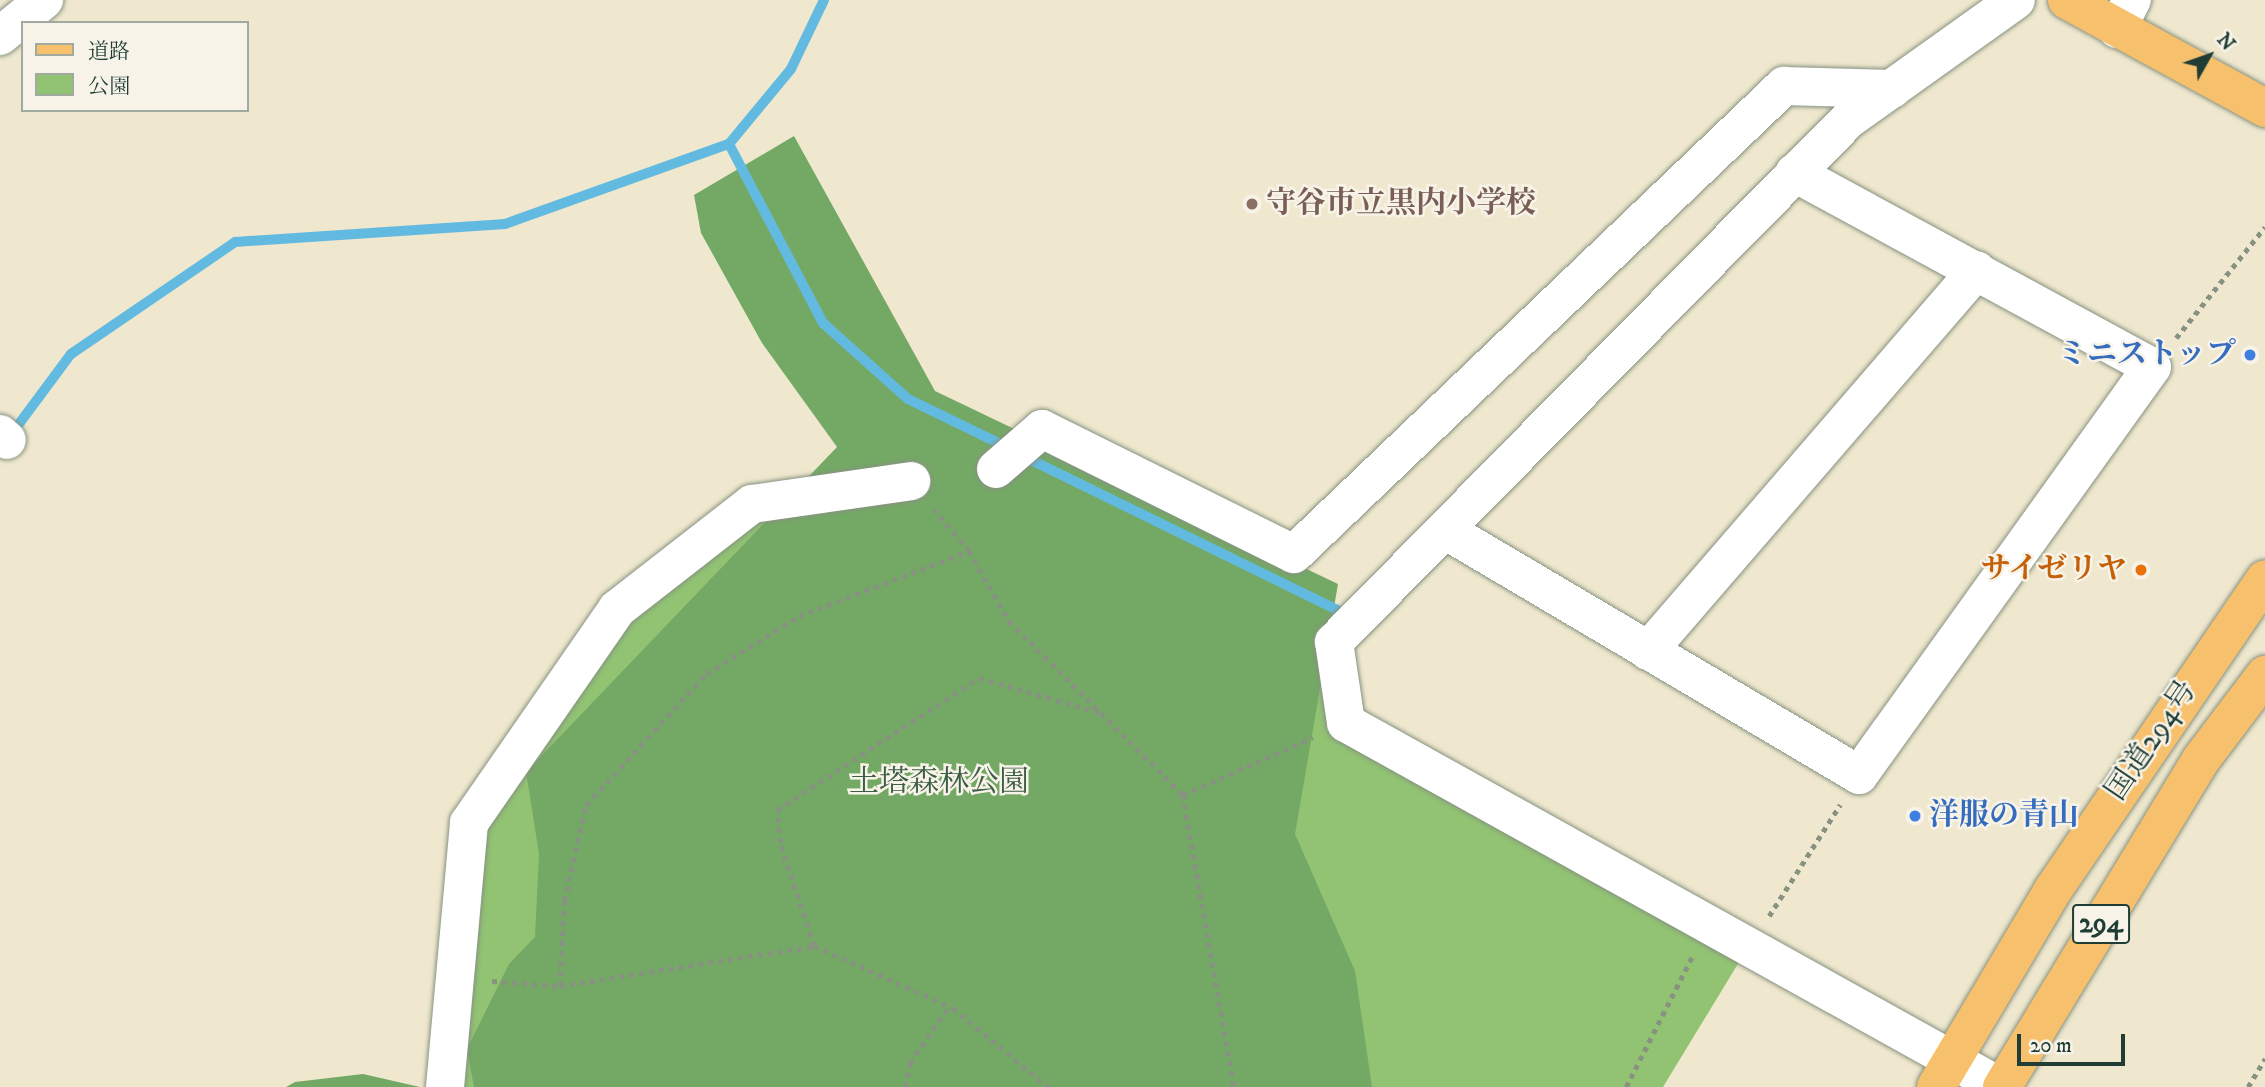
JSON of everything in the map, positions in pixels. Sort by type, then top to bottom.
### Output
[{"type":"main road","points":[[2067,0],[2124,14],[2265,108]]},
{"type":"main road","name":"国道294号","points":[[1944,1073],[2053,890],[2265,579]]},
{"type":"main road","name":"国道294号","points":[[2001,1087],[2200,761],[2265,675]]},
{"type":"street","points":[[0,36],[44,0]]},
{"type":"street","points":[[2001,1087],[1944,1073],[1747,949],[1346,723],[1334,642],[1849,119],[2016,0]]},
{"type":"street","points":[[996,469],[1042,429],[1294,554],[1784,86],[1892,89]]},
{"type":"street","points":[[1445,530],[1859,775],[2152,368],[1977,270],[1794,173]]},
{"type":"street","points":[[1648,651],[1977,270]]},
{"type":"street","points":[[445,1087],[469,823],[617,609],[752,504],[911,481]]},
{"type":"path","points":[[2152,368],[2265,227]]},
{"type":"path","points":[[911,481],[969,551],[1009,621],[1183,795],[1234,1087]]},
{"type":"path","points":[[560,986],[564,901],[586,805],[706,674],[799,616],[969,551]]},
{"type":"path","points":[[814,946],[780,843],[777,810],[979,678],[1102,713]]},
{"type":"path","points":[[1183,795],[1346,723]]},
{"type":"path","points":[[1747,949],[1859,775]]},
{"type":"path","points":[[1626,1087],[1709,927]]},
{"type":"path","points":[[454,979],[560,986],[814,946],[948,1006],[1048,1087]]},
{"type":"path","points":[[905,1087],[910,1063],[948,1006]]},
{"type":"path","points":[[2248,1087],[2265,1059]]},
{"type":"green space","name":"土塔森林公園","points":[[794,136],[935,391],[1338,584],[1295,834],[1355,971],[1372,1087],[474,1087],[467,1049],[509,964],[535,937],[539,854],[526,772],[837,447],[762,343],[701,233],[694,195]]},
{"type":"green space","name":"土塔森林公園","points":[[752,504],[1334,642],[1346,723],[1747,949],[1663,1087],[445,1087],[469,823],[604,628]]},
{"type":"green space","points":[[363,1074],[420,1087],[286,1087],[295,1082]]},
{"type":"waterway","points":[[824,0],[791,69],[729,144],[823,323],[908,399],[1009,448]]},
{"type":"waterway","points":[[10,436],[71,354],[235,242],[505,224],[729,144]]},
{"type":"waterway","points":[[1023,456],[1351,617]]},
{"type":"place","name":"守谷市立黒内小学校","points":[[1252,204]]},
{"type":"place","name":"ミニストップ","points":[[2250,355]]},
{"type":"place","name":"サイゼリヤ","points":[[2141,570]]},
{"type":"place","name":"洋服の青山","points":[[1915,816]]}]
